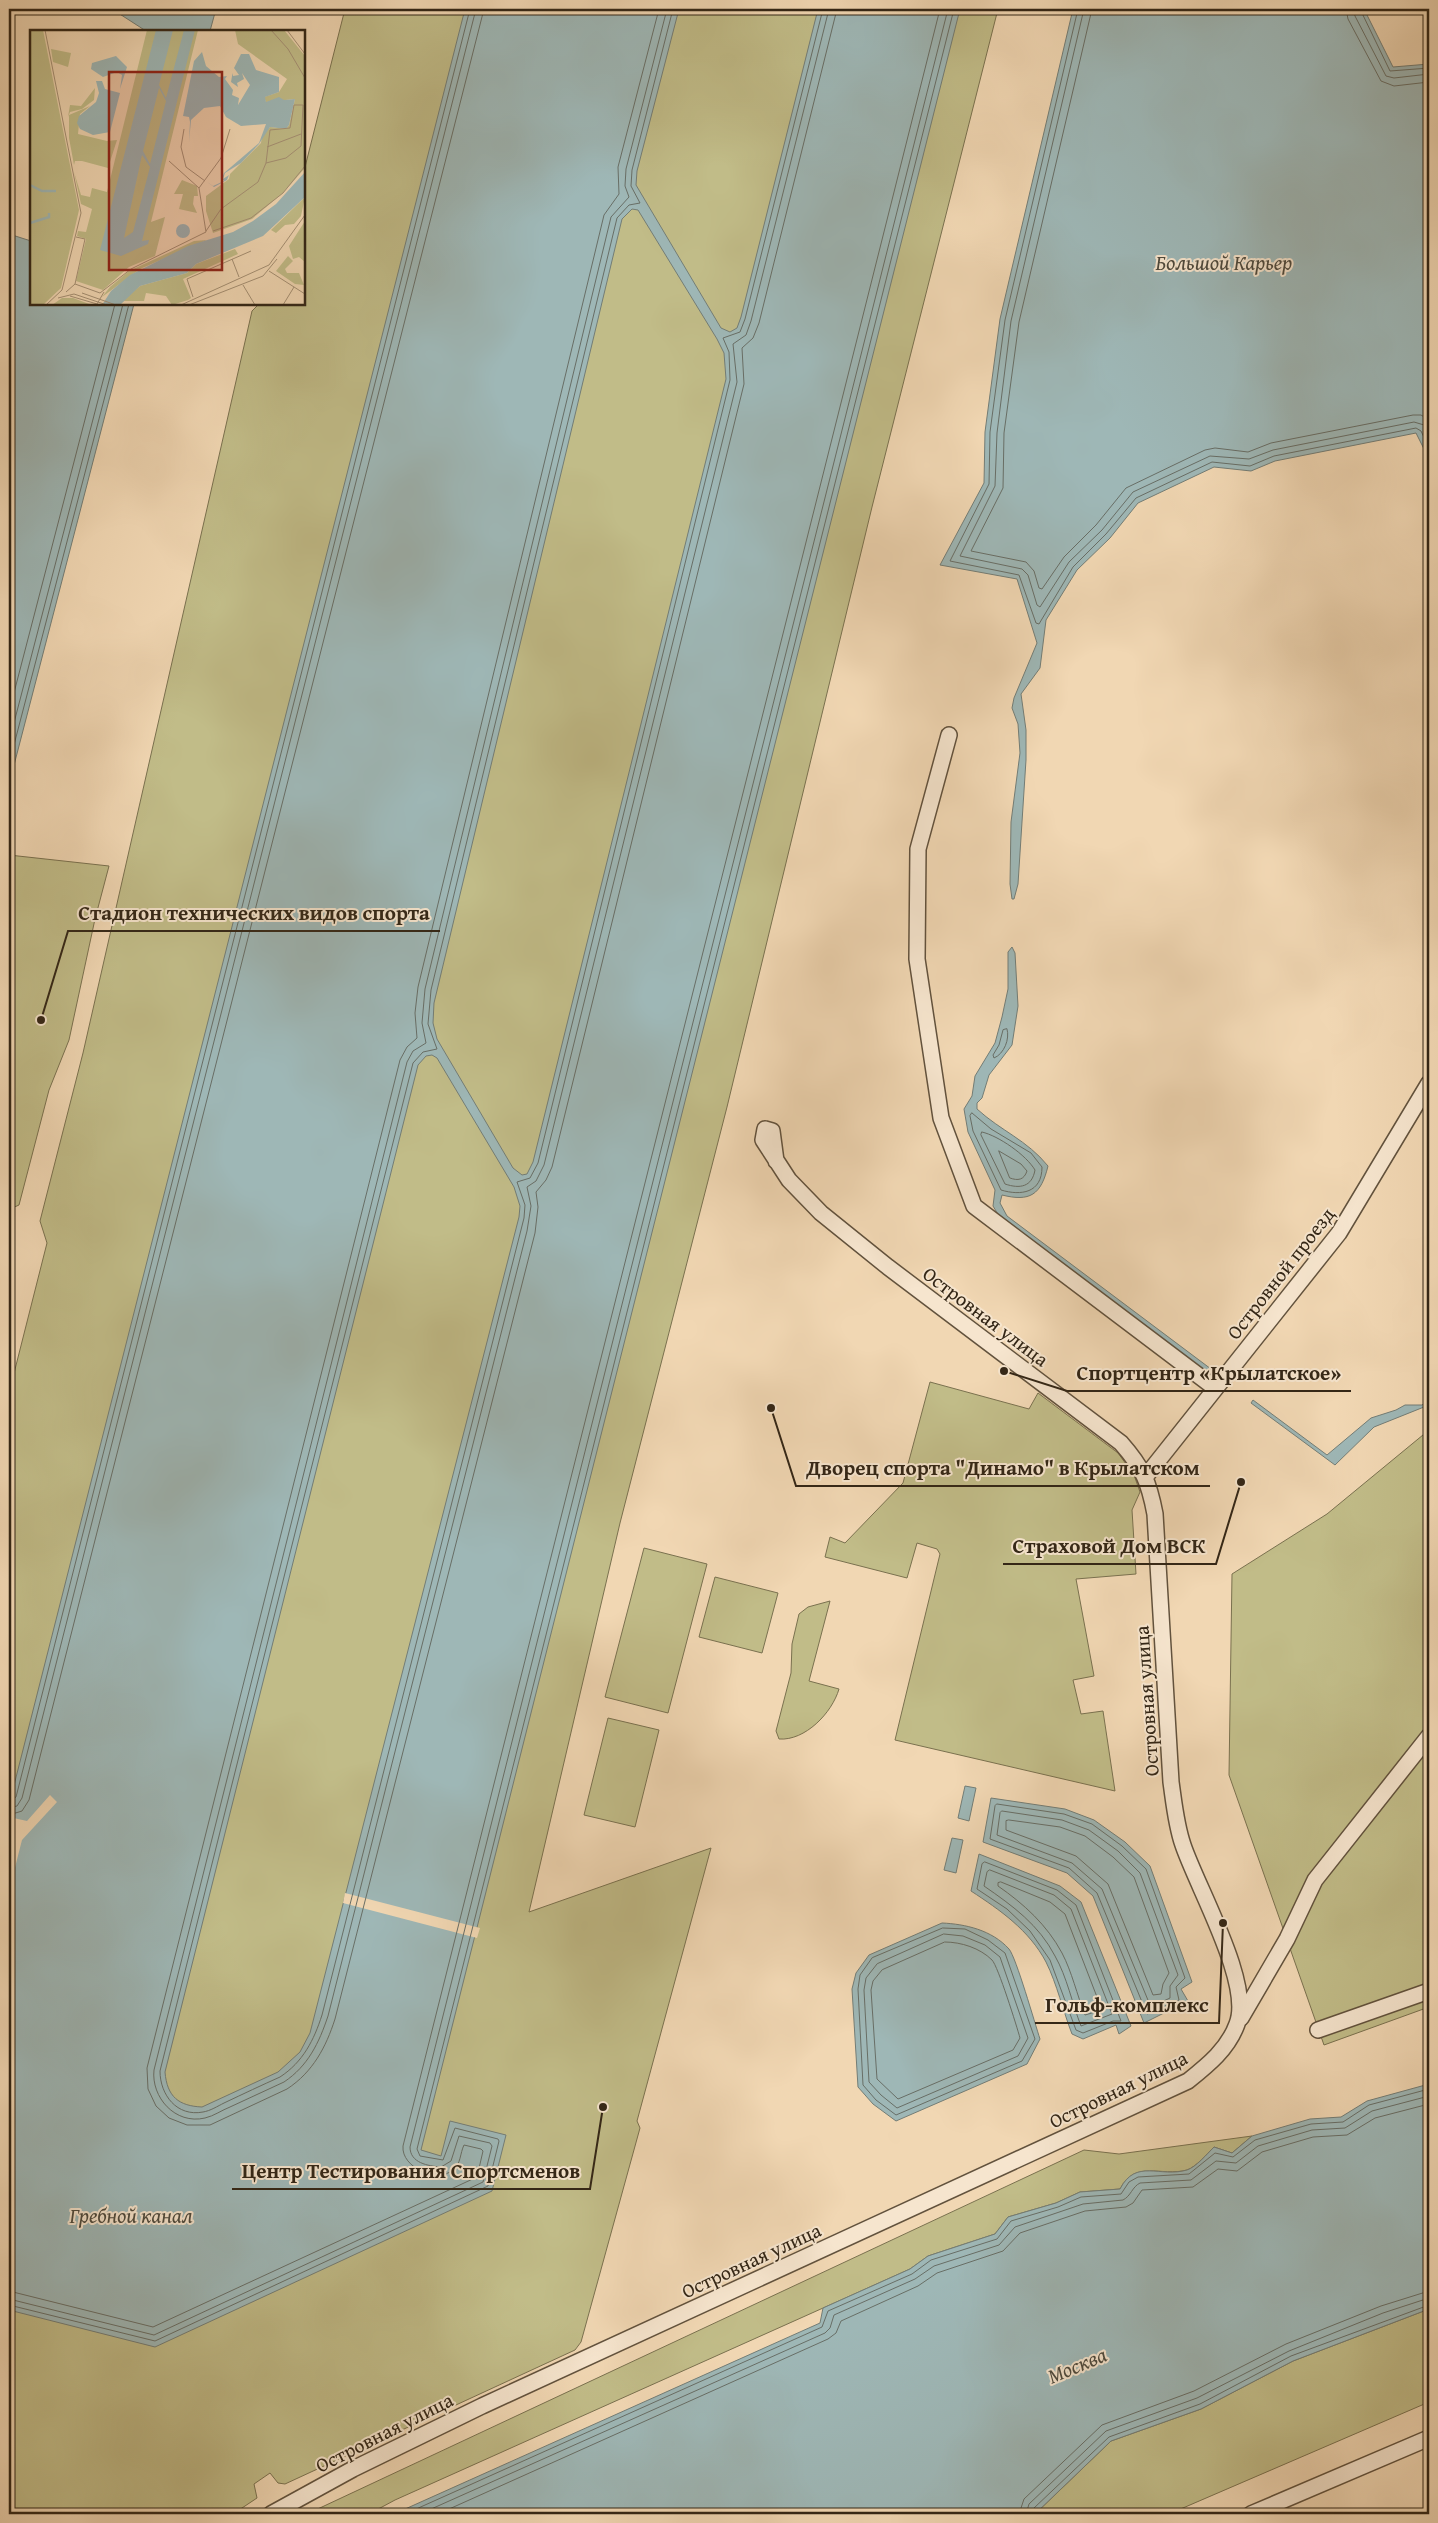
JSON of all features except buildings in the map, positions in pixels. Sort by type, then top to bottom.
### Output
[{"type":"street","points":[[949,735],[918,849],[917,960],[941,1118],[974,1206],[1215,1388]]},
{"type":"street","name":"Островной проезд","points":[[1146,1476],[1188,1426],[1215,1388],[1339,1233],[1429,1083]]},
{"type":"street","name":"Островная улица","points":[[271,2514],[352,2469],[482,2406],[1188,2081],[1222,2051],[1238,2023],[1240,1997],[1232,1966],[1183,1845],[1176,1816],[1171,1782],[1155,1514],[1146,1476],[1136,1460],[1120,1443],[888,1267],[821,1213],[789,1180],[763,1140]]},
{"type":"street","points":[[1238,2023],[1287,1939],[1315,1880],[1429,1736]]},
{"type":"street","points":[[1318,2030],[1429,1991]]},
{"type":"street","points":[[1209,2064],[1229,2058]]},
{"type":"street","points":[[1251,2514],[1429,2438]]},
{"type":"shaded area","name":"Гребной канал","points":[[345,9],[998,9],[872,507],[727,1107],[620,1523],[529,1912],[711,1848],[637,2121],[640,2128],[581,2342],[575,2350],[285,2484],[278,2483],[270,2473],[254,2484],[257,2498],[233,2514],[9,2514],[9,1393],[47,1243],[40,1221],[83,1053],[252,311],[258,305],[305,305],[305,167]]},
{"type":"shaded area","points":[[9,855],[109,866],[95,919],[69,1040],[49,1090],[19,1205],[10,1209]]},
{"type":"shaded area","points":[[930,1382],[1029,1409],[1038,1393],[1118,1453],[1134,1475],[1140,1492],[1132,1510],[1136,1574],[1076,1579],[1094,1676],[1073,1680],[1081,1714],[1103,1711],[1115,1791],[895,1740],[940,1554],[937,1549],[917,1543],[907,1578],[825,1557],[830,1537],[845,1543],[903,1483]]},
{"type":"shaded area","points":[[1429,1430],[1429,2007],[1324,2045],[1229,1775],[1232,1574],[1327,1514]]},
{"type":"shaded area","points":[[644,1548],[707,1564],[668,1713],[605,1697]]},
{"type":"shaded area","points":[[715,1577],[778,1593],[762,1653],[699,1637]]},
{"type":"shaded area","points":[[830,1601],[809,1681],[839,1689],[830,1707],[816,1724],[798,1735],[779,1739],[776,1731],[791,1673],[792,1644],[799,1614],[808,1607]]},
{"type":"shaded area","points":[[608,1718],[659,1730],[635,1827],[584,1815]]},
{"type":"shaded area","points":[[1252,2136],[1232,2153],[1214,2147],[1198,2163],[1187,2170],[1177,2172],[1149,2171],[1133,2174],[1120,2189],[1080,2192],[1056,2203],[1008,2217],[995,2234],[928,2256],[910,2269],[395,2500],[369,2514],[307,2514],[1084,2150],[1119,2154]]},
{"type":"shaded area","points":[[1429,2309],[1429,2402],[1169,2514],[1035,2514],[1111,2441],[1201,2409],[1293,2361]]},
{"type":"water","points":[[112,9],[216,9],[210,30],[144,30]]},
{"type":"water","name":"Гребной канал","points":[[465,9],[679,9],[637,171],[636,185],[721,328],[730,332],[737,328],[741,317],[818,9],[960,9],[421,2150],[441,2156],[450,2121],[506,2135],[492,2191],[155,2347],[9,2310],[9,1805]],"holes":[[[632,209],[638,210],[717,339],[724,353],[726,379],[533,1162],[527,1174],[522,1175],[513,1168],[437,1039],[433,1023],[434,1003],[622,219]],[[432,1055],[437,1058],[514,1187],[520,1206],[519,1217],[310,2033],[300,2052],[278,2072],[202,2107],[187,2105],[172,2094],[168,2088],[165,2072],[418,1065],[426,1056]]]},
{"type":"water","name":"Большой Карьер","points":[[1073,9],[1364,9],[1393,67],[1429,64],[1429,459],[1416,433],[1275,461],[1251,471],[1214,467],[1138,503],[1110,538],[1077,570],[1046,620],[1040,668],[1021,694],[1026,730],[1026,760],[1018,884],[1014,899],[1012,899],[1010,884],[1011,822],[1020,753],[1018,724],[1012,708],[1014,698],[1037,643],[1017,579],[940,565],[984,483],[985,432],[1000,319]]},
{"type":"water","points":[[9,234],[30,241],[30,305],[134,305],[13,769],[9,768]]},
{"type":"water","points":[[1012,947],[1015,953],[1018,1006],[1012,1045],[989,1075],[982,1098],[977,1103],[977,1109],[995,1124],[1023,1142],[1048,1166],[1042,1184],[1033,1194],[1020,1198],[1002,1195],[1000,1203],[1007,1216],[1211,1369],[1207,1375],[1002,1221],[993,1206],[995,1190],[968,1132],[964,1109],[972,1096],[975,1076],[995,1043],[1008,989],[1008,952]]},
{"type":"water","points":[[1253,1400],[1327,1455],[1371,1418],[1405,1405],[1422,1405],[1429,1400],[1429,1405],[1374,1427],[1335,1465],[1251,1403]]},
{"type":"water","points":[[965,1786],[976,1788],[969,1821],[958,1818]]},
{"type":"water","points":[[991,1798],[1065,1809],[1094,1820],[1125,1842],[1150,1866],[1192,1982],[1181,1989],[1188,2001],[1144,2023],[1093,1896],[1067,1873],[983,1842]]},
{"type":"water","points":[[952,1838],[963,1840],[956,1873],[944,1870]]},
{"type":"water","points":[[979,1854],[1060,1886],[1081,1902],[1131,2026],[1119,2034],[1116,2025],[1083,2039],[1072,2034],[1053,1979],[1039,1951],[1013,1922],[971,1891]]},
{"type":"water","points":[[942,1923],[978,1929],[995,1937],[1009,1949],[1021,1977],[1040,2039],[1027,2064],[896,2121],[873,2104],[858,2087],[852,1989],[856,1973],[869,1955]]},
{"type":"water","name":"Москва","points":[[1429,2084],[1429,2309],[1293,2361],[1201,2409],[1111,2441],[1035,2514],[394,2514],[820,2323],[823,2308],[910,2269],[928,2256],[995,2234],[1008,2217],[1056,2203],[1080,2192],[1120,2189],[1133,2174],[1141,2171],[1177,2172],[1187,2170],[1198,2163],[1214,2147],[1232,2153],[1252,2136],[1310,2119],[1341,2117],[1367,2101]]},
{"type":"pier","points":[[50,1795],[57,1802],[22,1840],[9,1891],[9,1817],[27,1821]]},
{"type":"pier","points":[[345,1893],[480,1928],[477,1938],[343,1903]]},
{"type":"place","name":"Стадион технических видов спорта","points":[[41,1020]]},
{"type":"place","name":"Спортцентр «Крылатское»","points":[[1004,1371]]},
{"type":"place","name":"Дворец спорта \"Динамо\" в Крылатском","points":[[771,1408]]},
{"type":"place","name":"Страховой Дом ВСК","points":[[1241,1482]]},
{"type":"place","name":"Гольф-комплекс","points":[[1223,1923]]},
{"type":"place","name":"Центр Тестирования Спортсменов","points":[[603,2107]]}]
